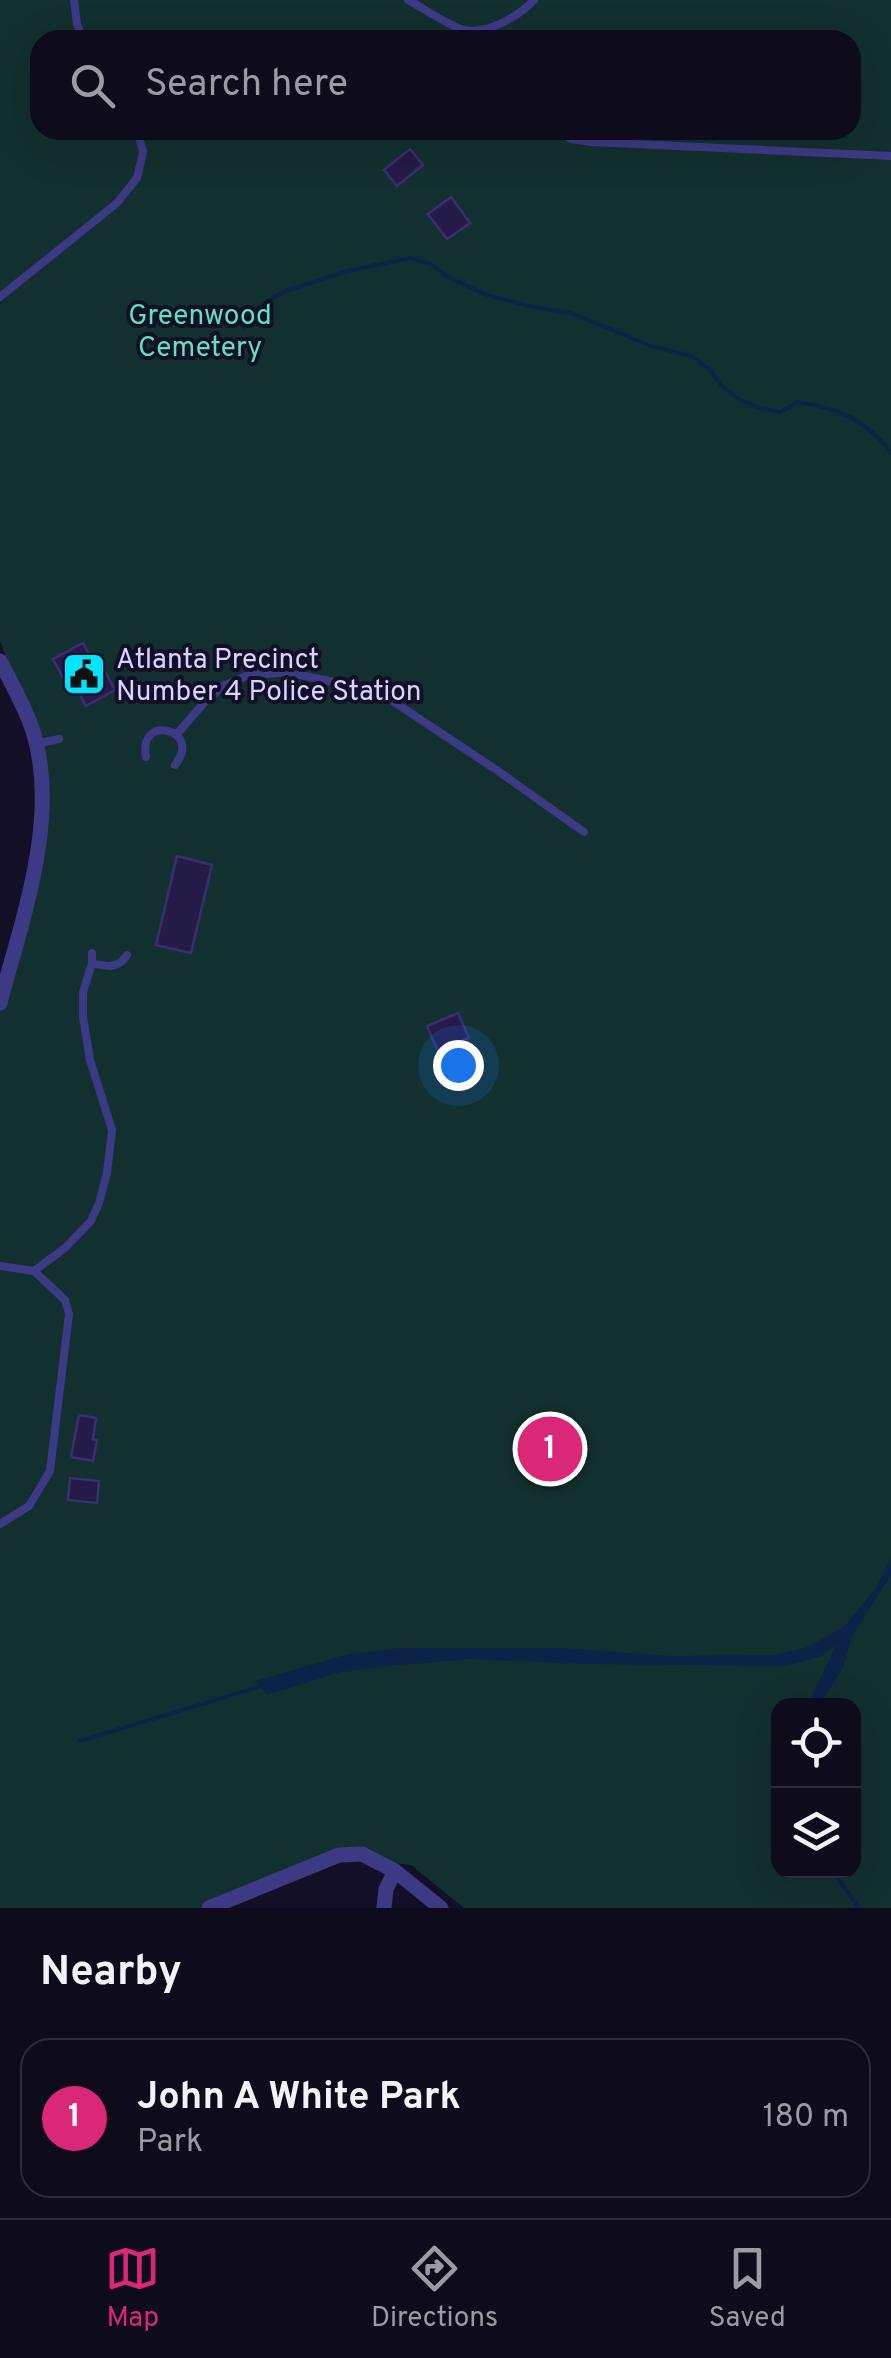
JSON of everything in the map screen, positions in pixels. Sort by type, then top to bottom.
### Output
[{"type":"street","points":[[0,1003],[30,890],[43,812],[36,744],[22,704],[1,663]]},
{"type":"street","points":[[209,1908],[339,1855],[362,1854],[395,1871],[441,1908]]},
{"type":"street","points":[[384,1908],[386,1889],[395,1871]]},
{"type":"lane","points":[[74,0],[79,30]]},
{"type":"lane","points":[[408,0],[464,30],[490,28],[523,12],[534,0]]},
{"type":"lane","points":[[0,297],[116,203],[137,178],[143,152],[140,140]]},
{"type":"lane","points":[[578,140],[891,156]]},
{"type":"lane","points":[[1,663],[17,656]]},
{"type":"lane","points":[[176,734],[223,686],[246,676],[286,672],[334,682],[382,694],[584,832]]},
{"type":"lane","points":[[146,757],[146,740],[152,733],[169,730],[176,734],[183,750],[175,764]]},
{"type":"lane","points":[[36,744],[59,739]]},
{"type":"lane","points":[[34,1271],[65,1248],[91,1221],[100,1203],[108,1173],[112,1130],[90,1060],[83,992],[92,958],[110,967],[122,963],[127,956]]},
{"type":"lane","points":[[0,1266],[34,1271],[65,1300],[69,1314],[50,1470],[29,1506],[0,1524]]},
{"type":"green space","name":"Greenwood Cemetery","points":[[0,0],[891,0],[891,1908],[464,1908],[411,1865],[332,1855],[203,1908],[0,1908],[0,993],[38,834],[33,729],[0,641]]},
{"type":"water","points":[[891,1559],[891,1575],[852,1636],[843,1668],[824,1698],[811,1698],[836,1645],[821,1656],[787,1666],[471,1659],[340,1672],[267,1695],[256,1681],[348,1654],[406,1648],[773,1655],[805,1648],[843,1628],[876,1588]]},
{"type":"building","points":[[410,149],[423,165],[397,186],[384,170]]},
{"type":"building","points":[[451,197],[470,223],[447,239],[428,214]]},
{"type":"building","points":[[83,643],[97,669],[102,666],[115,690],[86,706],[75,686],[69,689],[53,659]]},
{"type":"building","points":[[177,856],[212,865],[191,953],[156,945]]},
{"type":"building","points":[[458,1013],[469,1038],[438,1051],[427,1026]]},
{"type":"building","points":[[79,1415],[96,1418],[93,1461],[71,1457]]},
{"type":"building","points":[[70,1478],[99,1481],[97,1503],[68,1500]]},
{"type":"waterway","points":[[244,327],[244,319],[286,291],[347,271],[410,258],[431,264],[448,277],[487,295],[571,313],[651,346],[692,356],[722,386],[759,408],[780,412],[798,402],[838,412],[862,424],[891,453]]},
{"type":"waterway","points":[[80,1741],[265,1685]]},
{"type":"waterway","points":[[838,1878],[859,1908]]},
{"type":"place","name":"Atlanta Precinct Number 4 Police Station","points":[[84,674]]},
{"type":"place","name":"John A White Park","points":[[550,1449]]}]
